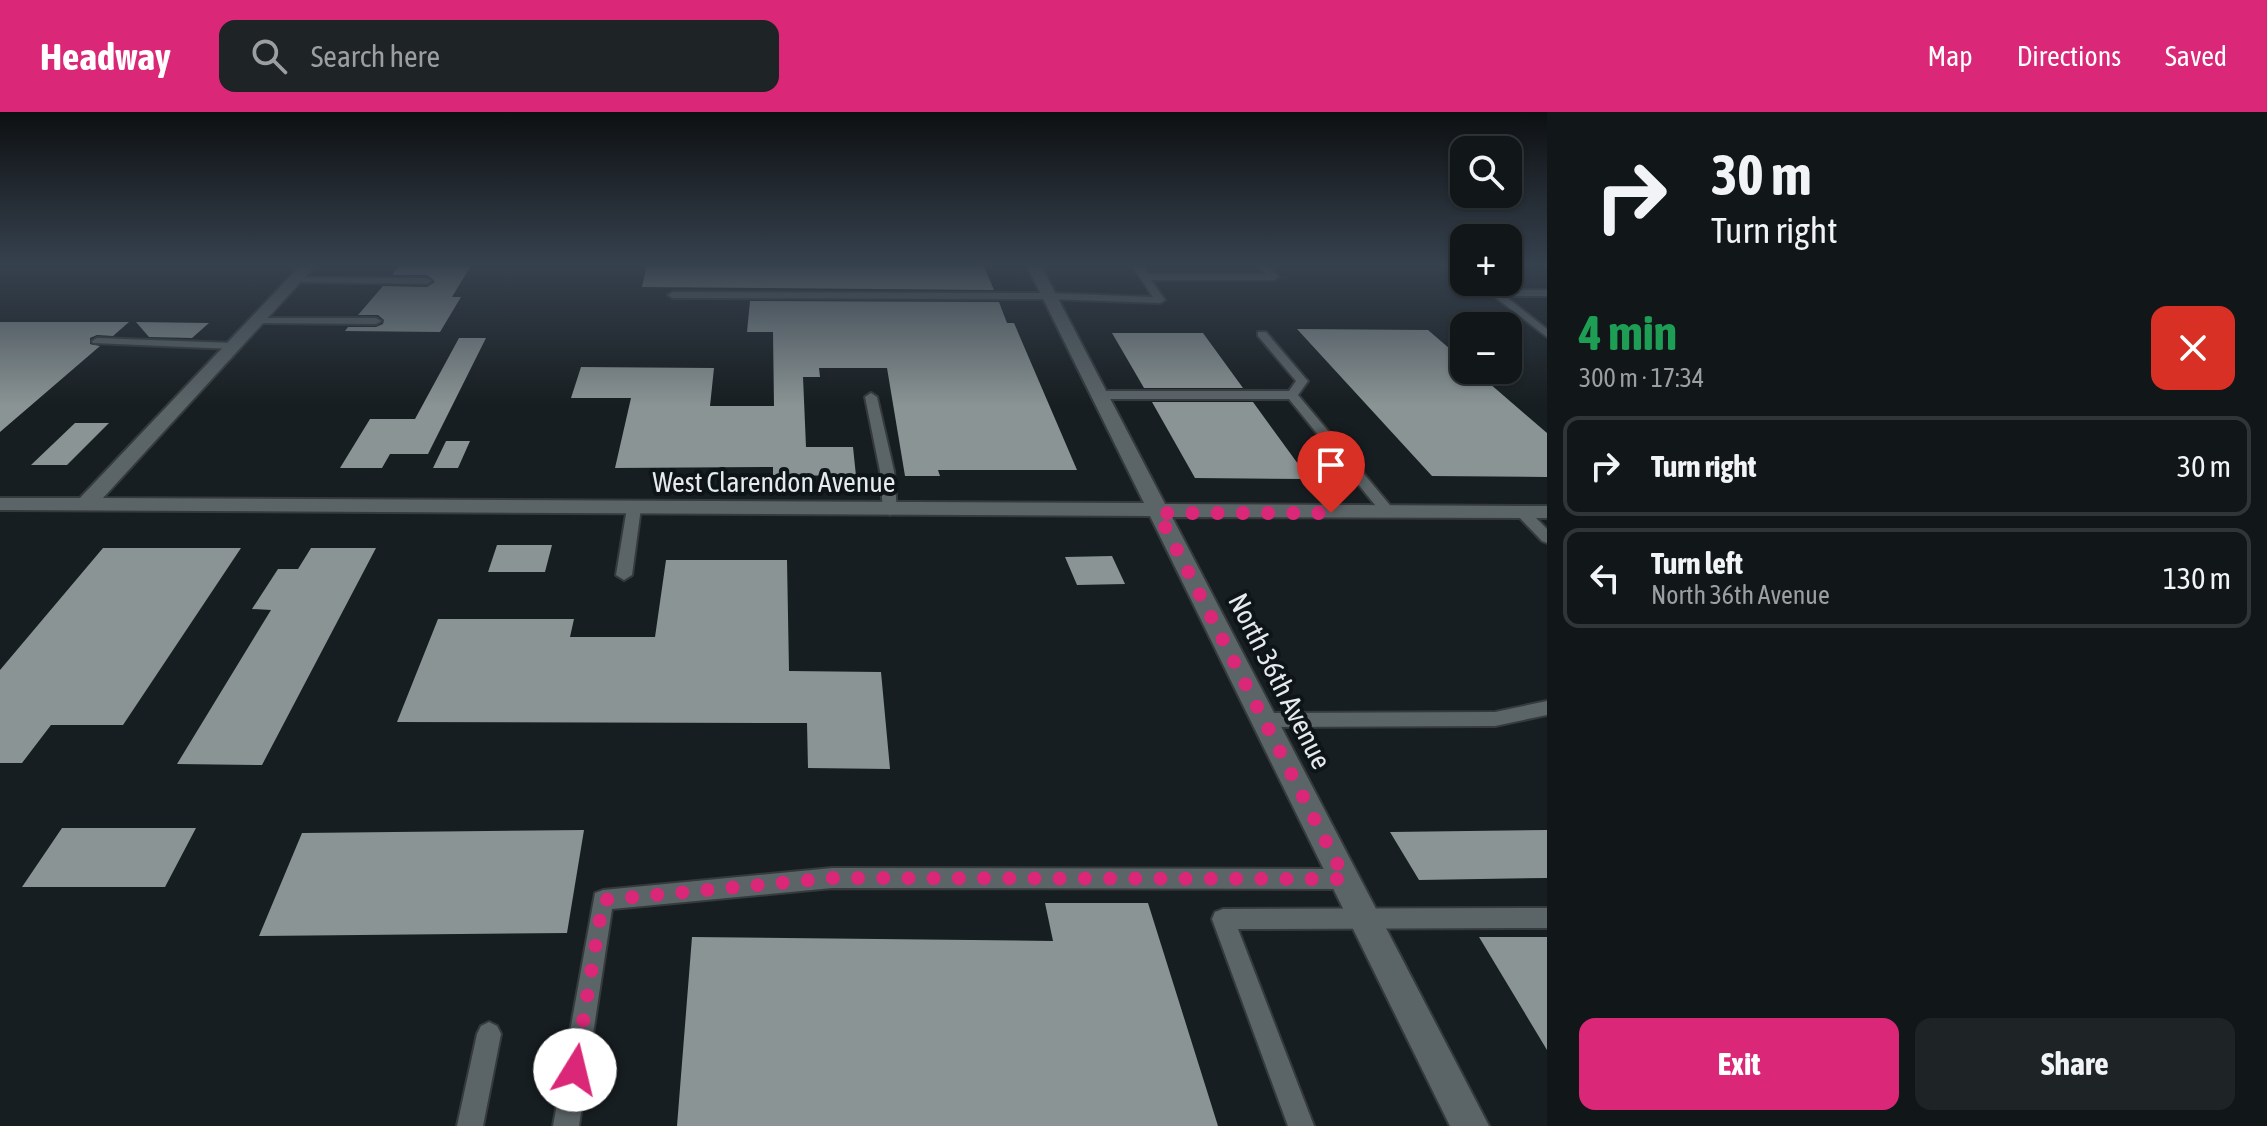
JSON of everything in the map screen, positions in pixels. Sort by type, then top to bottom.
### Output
[{"type":"street","points":[[86,504],[266,311]]},
{"type":"street","name":"North 36th Avenue","points":[[1057,311],[1470,1126]]},
{"type":"street","name":"West Clarendon Avenue","points":[[0,504],[1158,513],[1547,512]]},
{"type":"lane","points":[[1518,311],[1547,334]]},
{"type":"lane","points":[[257,321],[376,321]]},
{"type":"lane","points":[[1262,334],[1302,381],[1292,395]]},
{"type":"lane","points":[[97,341],[233,346]]},
{"type":"lane","points":[[1099,395],[1292,395]]},
{"type":"lane","points":[[1292,395],[1389,513]]},
{"type":"lane","points":[[871,397],[887,471],[890,511]]},
{"type":"lane","points":[[624,575],[634,508]]},
{"type":"lane","points":[[1522,512],[1547,538]]},
{"type":"lane","points":[[1264,720],[1495,719],[1547,708]]},
{"type":"lane","points":[[566,1126],[603,900],[832,878],[1345,879]]},
{"type":"lane","points":[[1301,1126],[1223,919],[1547,918]]},
{"type":"lane","points":[[470,1126],[489,1034]]},
{"type":"building","points":[[361,311],[452,311],[440,332],[345,331],[348,327],[383,324],[384,320],[378,315],[358,315]]},
{"type":"building","points":[[749,311],[1003,311],[1007,323],[1014,323],[1077,470],[938,470],[940,476],[905,476],[887,368],[819,368],[820,377],[803,377],[806,447],[853,447],[856,476],[773,475],[773,467],[615,468],[631,398],[571,398],[581,367],[714,368],[710,406],[774,406],[773,332],[747,332]]},
{"type":"building","points":[[0,322],[129,322],[113,336],[90,338],[90,344],[100,346],[0,432]]},
{"type":"building","points":[[136,322],[209,323],[192,338],[149,337]]},
{"type":"building","points":[[1297,329],[1428,330],[1450,349],[1450,384],[1490,384],[1547,433],[1547,477],[1432,476]]},
{"type":"building","points":[[1112,333],[1203,333],[1243,388],[1144,388]]},
{"type":"building","points":[[459,338],[486,338],[428,454],[390,454],[382,468],[340,468],[370,419],[415,419]]},
{"type":"building","points":[[1152,402],[1253,402],[1309,479],[1195,478]]},
{"type":"building","points":[[75,423],[109,423],[67,465],[31,465]]},
{"type":"building","points":[[446,441],[470,441],[458,468],[433,468]]},
{"type":"building","points":[[497,545],[552,545],[545,572],[488,572]]},
{"type":"building","points":[[103,548],[241,548],[123,725],[51,725],[22,763],[0,763],[0,670]]},
{"type":"building","points":[[311,548],[376,548],[262,765],[177,764],[271,610],[252,609],[278,569],[298,569]]},
{"type":"building","points":[[1112,556],[1125,584],[1077,585],[1065,557]]},
{"type":"building","points":[[666,560],[787,560],[789,671],[881,672],[890,769],[808,768],[807,723],[397,722],[438,619],[574,619],[570,637],[655,637]]},
{"type":"building","points":[[62,828],[196,828],[165,887],[22,887]]},
{"type":"building","points":[[584,830],[567,933],[259,936],[302,833]]},
{"type":"building","points":[[1547,830],[1547,878],[1419,880],[1390,832]]},
{"type":"building","points":[[1045,903],[1148,903],[1218,1126],[677,1126],[692,937],[1053,941]]},
{"type":"building","points":[[1479,937],[1547,937],[1547,1050]]},
{"type":"route","points":[[575,1070],[603,900],[832,878],[1345,879],[1158,513],[1331,513]]}]
